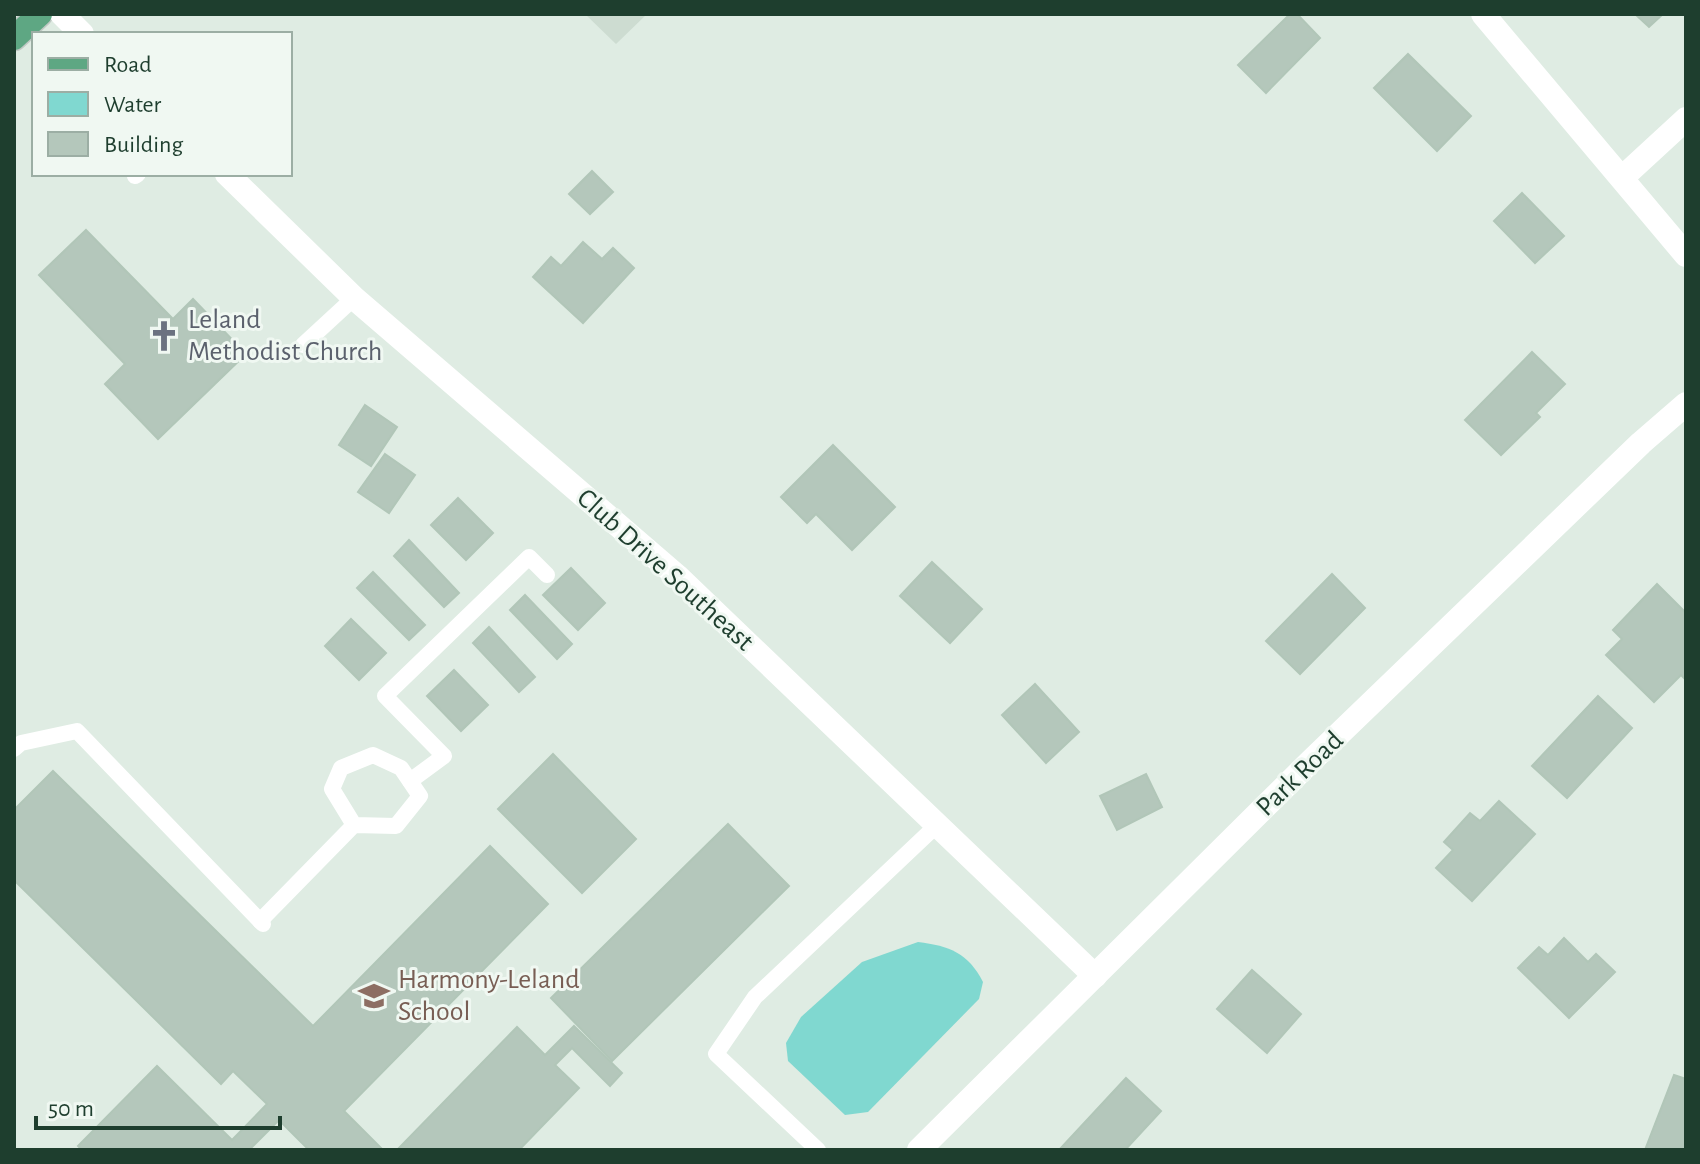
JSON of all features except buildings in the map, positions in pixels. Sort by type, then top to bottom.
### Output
[{"type":"main road","points":[[14,38],[40,14]]},
{"type":"street","points":[[62,14],[80,32]]},
{"type":"street","points":[[1483,14],[1686,255]]},
{"type":"street","points":[[1623,177],[1686,119]]},
{"type":"street","name":"Club Drive Southeast","points":[[229,176],[354,298],[677,576],[1095,976]]},
{"type":"street","name":"Park Road","points":[[919,1150],[1351,723],[1641,443],[1686,404]]},
{"type":"lane","points":[[303,345],[354,298]]},
{"type":"lane","points":[[410,781],[444,756],[385,696],[529,557],[547,575]]},
{"type":"lane","points":[[14,749],[21,743],[77,731],[262,922],[354,825],[396,826],[420,796],[401,768],[373,755],[341,768],[332,789],[354,825]]},
{"type":"lane","points":[[818,1150],[716,1054],[755,997],[937,825]]},
{"type":"shaded area","points":[[585,14],[647,14],[616,44]]},
{"type":"water","points":[[918,942],[949,949],[971,964],[983,982],[979,999],[868,1112],[845,1115],[788,1061],[786,1043],[801,1017],[862,962]]},
{"type":"place","name":"Leland Methodist Church","points":[[164,336]]},
{"type":"place","name":"Harmony-Leland School","points":[[374,996]]}]
